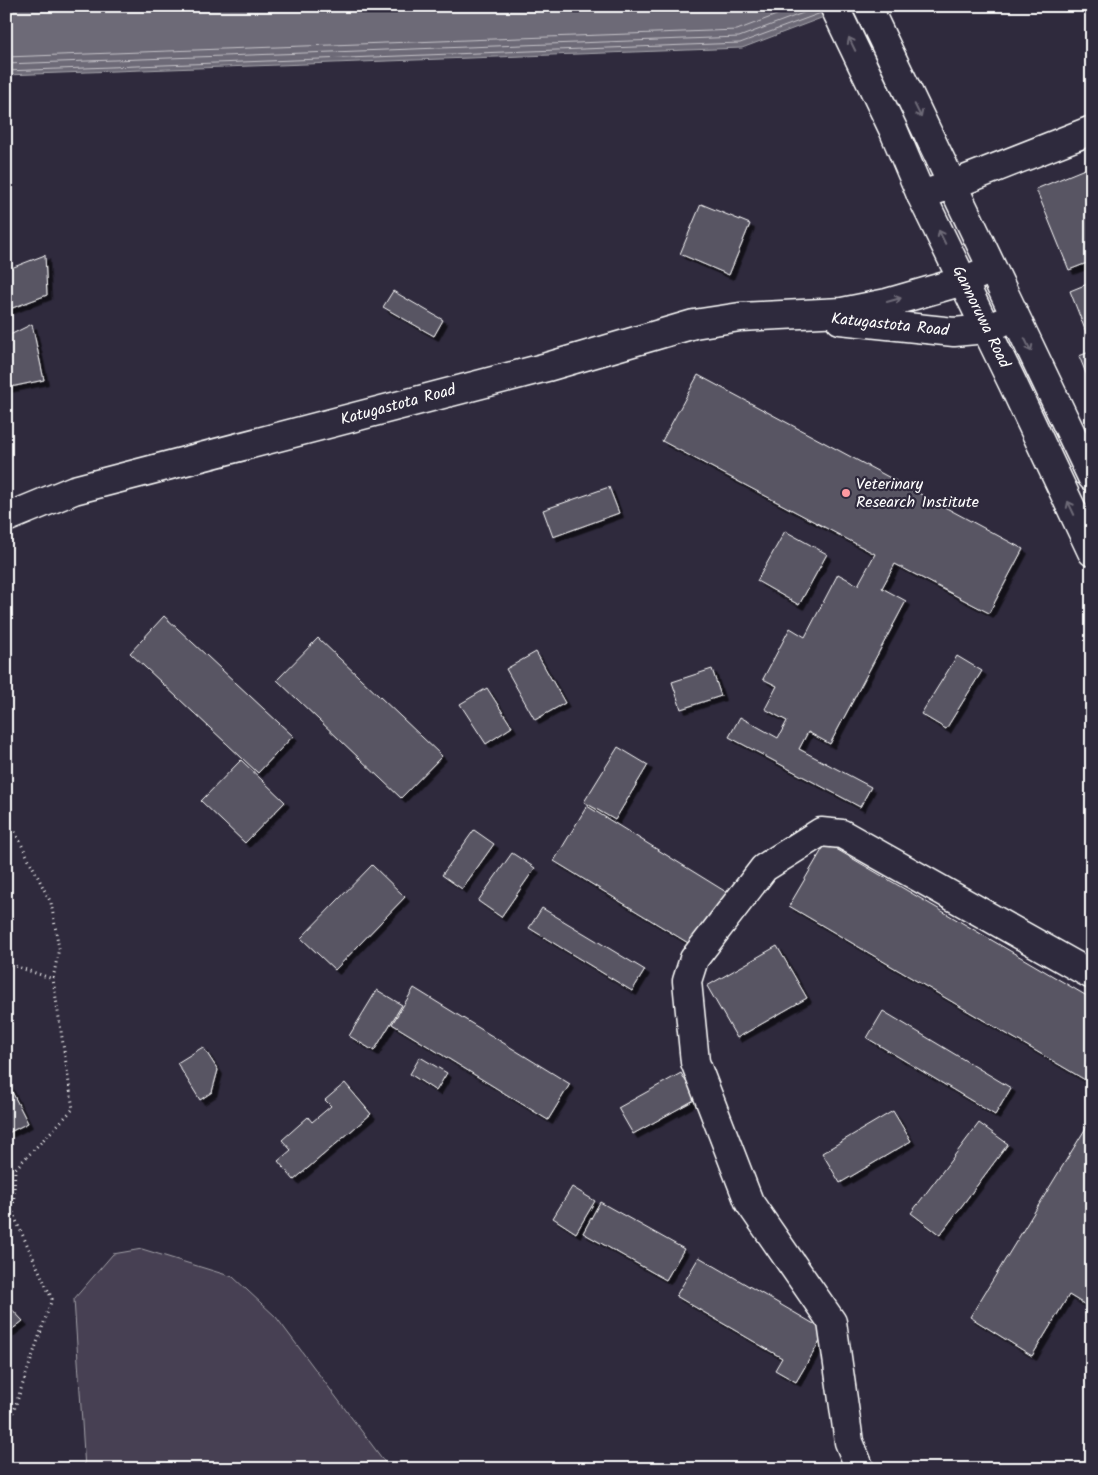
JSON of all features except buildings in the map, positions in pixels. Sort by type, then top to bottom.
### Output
[{"type":"main road","name":"Gannoruwa Road","points":[[834,6],[921,195],[1092,552]]},
{"type":"main road","name":"Gannoruwa Road","points":[[867,6],[921,117],[1014,318],[1092,477]]},
{"type":"main road","points":[[921,195],[952,185],[1092,130]]},
{"type":"main road","name":"Katugastota Road","points":[[6,518],[74,490],[547,367],[694,324],[740,317],[842,312],[963,281],[992,269]]},
{"type":"main road","name":"Katugastota Road","points":[[794,315],[954,332],[986,329],[1014,318]]},
{"type":"main road","points":[[860,1469],[849,1442],[832,1322],[749,1202],[695,1062],[687,980],[694,959],[764,868],[820,832],[842,834],[1092,976]]},
{"type":"path","points":[[6,814],[51,903],[59,948],[53,979],[74,1109],[15,1169],[13,1214],[52,1299],[6,1433]]},
{"type":"path","points":[[6,963],[53,979]]},
{"type":"shaded area","points":[[142,1249],[233,1277],[276,1317],[390,1469],[85,1469],[74,1299],[113,1254]]},
{"type":"water","points":[[6,6],[853,6],[742,48],[6,75]]},
{"type":"place","name":"Veterinary Research Institute","points":[[846,493]]}]
